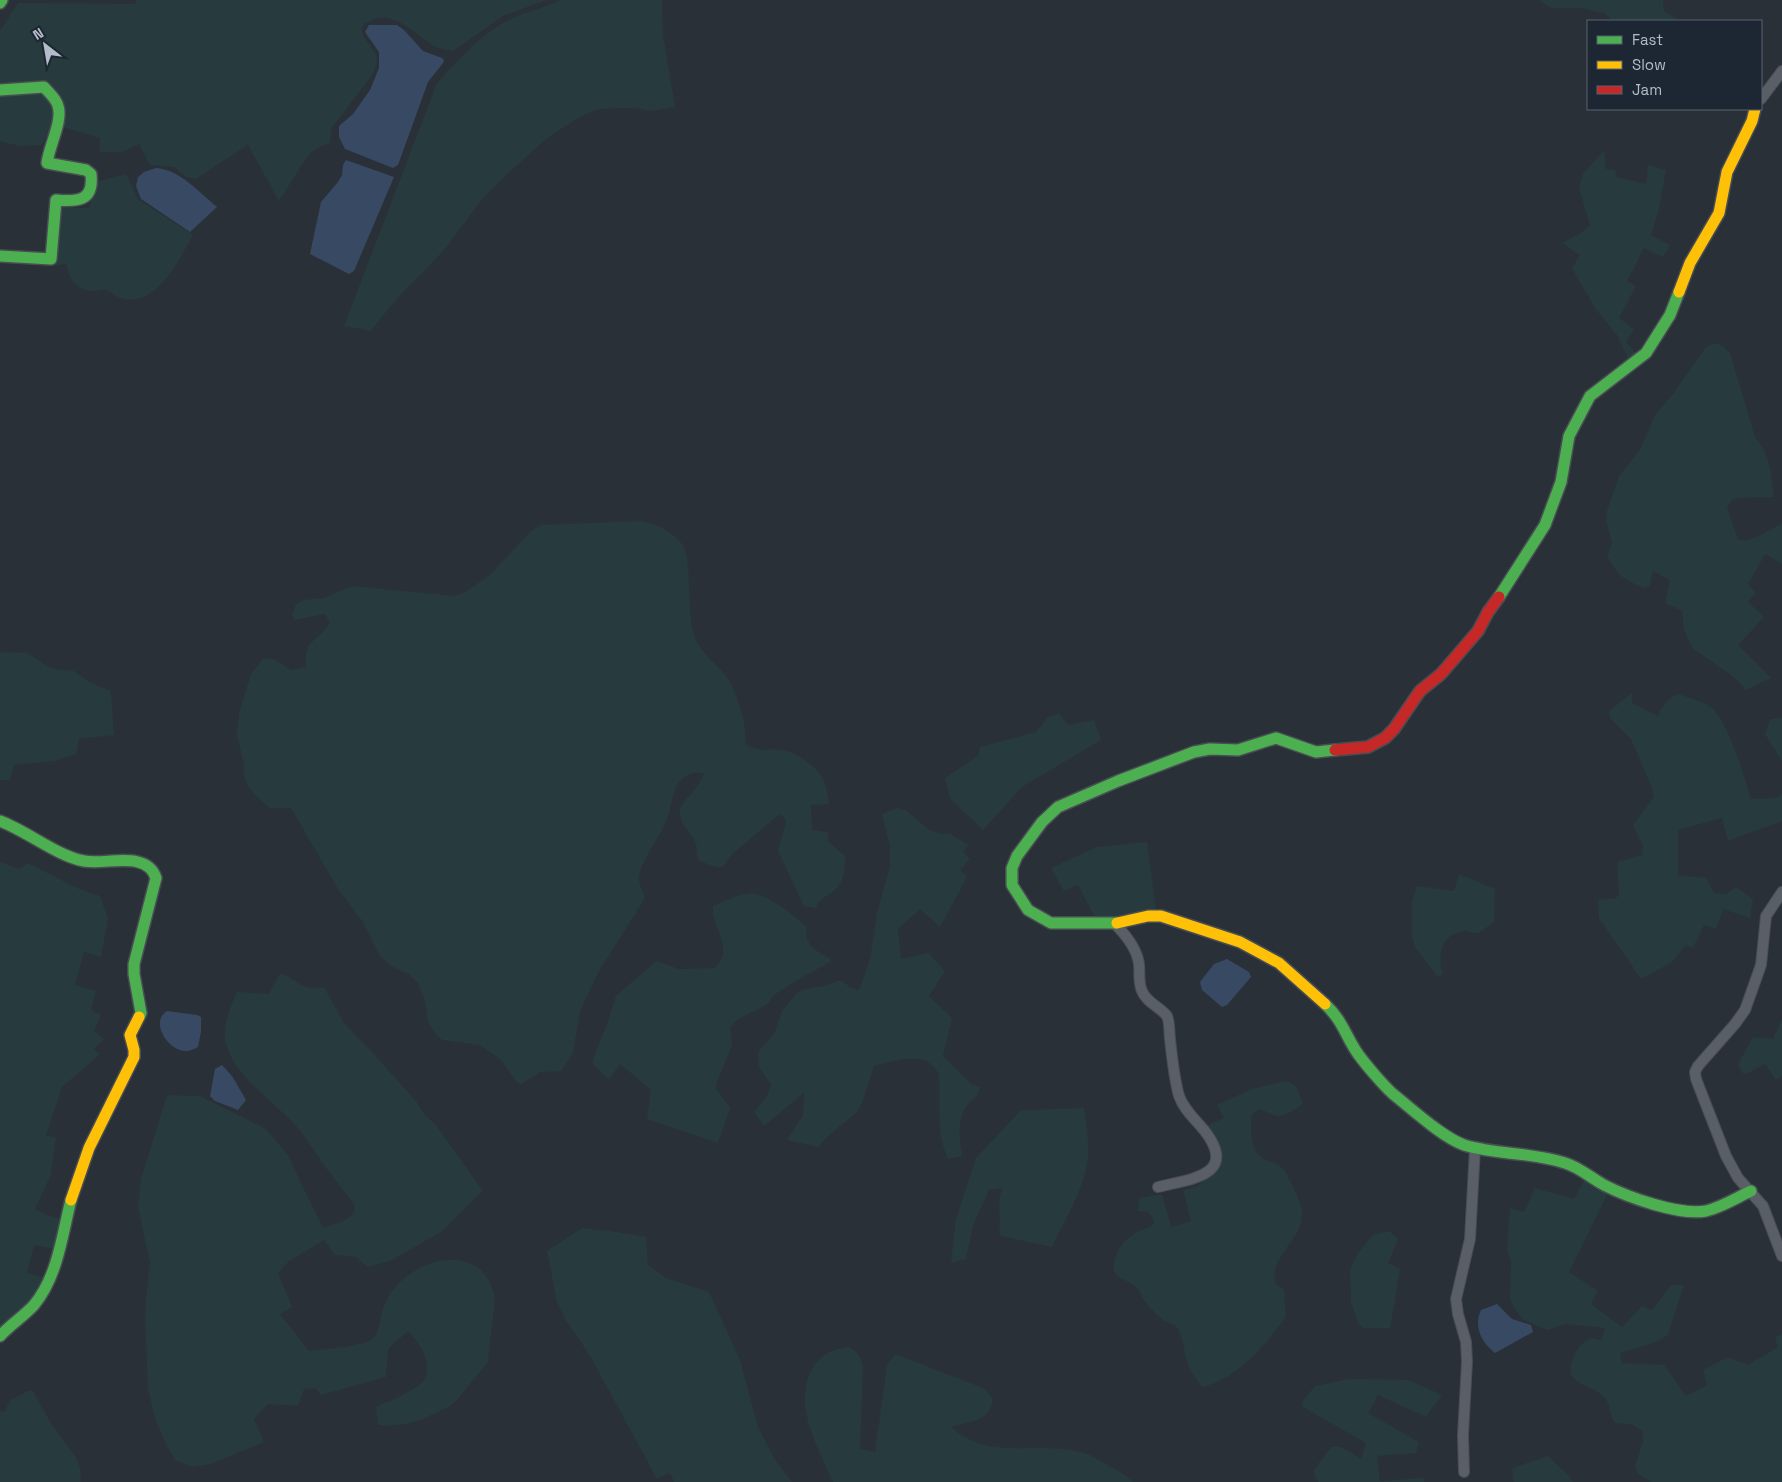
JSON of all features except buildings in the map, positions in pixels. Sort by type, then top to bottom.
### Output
[{"type":"street","points":[[1762,98],[1782,71]]},
{"type":"street","points":[[0,90],[35,86],[44,87],[55,99],[59,108],[58,124],[48,152],[47,163],[86,170],[92,177],[90,189],[83,200],[70,202],[56,200],[51,259],[0,256]]},
{"type":"street","points":[[1751,1191],[1701,1212],[1676,1210],[1607,1186],[1588,1173],[1562,1162],[1475,1148],[1462,1144],[1448,1137],[1391,1092],[1358,1054],[1343,1025],[1331,1010],[1279,963],[1240,942],[1161,916],[1148,916],[1115,924],[1051,924],[1028,910],[1012,885],[1012,868],[1017,856],[1042,822],[1066,802],[1118,780],[1194,752],[1238,750],[1276,738],[1316,752],[1368,747],[1377,743],[1394,729],[1420,692],[1442,674],[1478,631],[1488,612],[1510,582],[1519,564],[1545,525],[1561,482],[1568,436],[1590,396],[1646,353],[1670,315],[1690,263],[1718,213],[1727,172],[1752,121],[1755,110]]},
{"type":"street","points":[[0,822],[20,828],[61,853],[78,860],[143,862],[153,869],[156,878],[134,964],[134,974],[141,1010],[140,1016],[130,1035],[134,1058],[101,1122],[77,1179],[52,1274],[32,1308],[0,1336]]},
{"type":"street","points":[[1782,892],[1766,916],[1761,965],[1745,1010],[1695,1072],[1726,1156],[1738,1178],[1763,1206],[1782,1256]]},
{"type":"street","points":[[1115,924],[1126,936],[1139,962],[1142,993],[1167,1016],[1180,1096],[1188,1113],[1212,1143],[1216,1158],[1213,1168],[1204,1174],[1187,1181],[1158,1187]]},
{"type":"street","points":[[1464,1472],[1463,1435],[1467,1362],[1466,1342],[1456,1299],[1470,1239],[1475,1148]]},
{"type":"green space","points":[[137,0],[546,0],[503,16],[453,51],[434,46],[404,25],[387,18],[378,18],[365,24],[362,27],[362,32],[377,59],[373,74],[331,129],[330,143],[314,150],[307,157],[279,201],[248,145],[196,179],[186,177],[174,167],[150,165],[139,144],[122,152],[99,152],[100,138],[53,124],[42,145],[19,146],[0,141],[0,31],[18,3],[135,4]]},
{"type":"green space","points":[[560,0],[662,0],[663,35],[675,107],[652,111],[634,108],[596,110],[578,118],[547,138],[505,176],[479,203],[446,248],[394,302],[371,331],[344,326],[437,83],[481,38],[491,31],[513,18]]},
{"type":"green space","points":[[1539,0],[1663,0],[1664,12],[1676,18],[1676,20],[1613,20],[1604,13],[1581,8],[1551,8]]},
{"type":"green space","points":[[1604,150],[1606,169],[1615,170],[1617,177],[1646,184],[1648,165],[1666,170],[1659,209],[1651,235],[1670,245],[1663,257],[1644,248],[1627,281],[1636,286],[1619,318],[1634,329],[1626,342],[1637,355],[1630,362],[1617,335],[1595,308],[1572,268],[1580,255],[1562,243],[1581,233],[1590,225],[1579,188],[1583,174]]},
{"type":"green space","points":[[126,174],[138,199],[193,235],[174,267],[158,288],[148,295],[136,299],[124,299],[107,290],[89,291],[79,287],[69,275],[66,264],[55,266],[58,208],[89,208],[99,181]]},
{"type":"green space","points":[[1714,343],[1723,346],[1730,353],[1755,437],[1765,452],[1771,472],[1774,497],[1736,498],[1732,500],[1727,508],[1738,539],[1749,540],[1755,538],[1782,524],[1782,564],[1765,554],[1748,584],[1756,593],[1748,602],[1764,617],[1738,645],[1771,678],[1746,690],[1734,677],[1693,649],[1684,630],[1682,611],[1665,603],[1670,580],[1653,571],[1650,585],[1644,588],[1622,576],[1607,556],[1612,543],[1606,520],[1607,511],[1619,476],[1640,450],[1655,415],[1673,394],[1706,347]]},
{"type":"green space","points":[[643,521],[660,527],[682,544],[689,574],[692,628],[695,638],[705,653],[726,676],[734,690],[741,709],[746,737],[745,744],[761,750],[788,751],[813,766],[821,776],[829,804],[811,805],[812,830],[828,832],[828,841],[846,857],[843,875],[841,882],[820,901],[816,908],[804,906],[778,851],[786,821],[783,816],[779,815],[732,854],[723,867],[713,866],[701,861],[698,859],[696,843],[682,822],[679,812],[704,773],[688,775],[677,785],[663,828],[641,869],[639,881],[645,898],[598,973],[580,1011],[573,1053],[561,1071],[540,1072],[521,1084],[517,1082],[501,1060],[480,1045],[442,1040],[437,1036],[428,1022],[424,997],[418,983],[410,975],[391,966],[379,955],[363,922],[338,889],[291,808],[270,808],[248,786],[244,776],[244,765],[237,735],[239,713],[251,674],[264,658],[274,659],[291,670],[306,667],[306,655],[309,647],[330,623],[325,614],[294,620],[292,615],[296,604],[303,600],[324,598],[352,586],[454,596],[464,593],[490,575],[532,530],[542,525]]},
{"type":"green space","points":[[0,652],[27,653],[47,666],[74,671],[89,682],[111,691],[114,735],[79,739],[76,754],[54,761],[14,765],[10,780],[0,780]]},
{"type":"green space","points":[[1632,693],[1632,703],[1658,716],[1669,699],[1679,694],[1711,707],[1717,713],[1729,736],[1751,799],[1777,798],[1782,794],[1782,821],[1728,841],[1722,818],[1678,830],[1678,875],[1706,878],[1714,893],[1726,894],[1736,887],[1753,899],[1750,918],[1723,909],[1716,929],[1704,925],[1693,948],[1686,945],[1671,963],[1641,979],[1599,918],[1598,900],[1616,898],[1619,894],[1617,862],[1642,855],[1643,846],[1633,825],[1654,797],[1631,739],[1610,718],[1609,711]]},
{"type":"green space","points":[[1059,713],[1068,725],[1094,720],[1101,740],[1022,787],[983,830],[950,799],[945,778],[978,756],[980,747],[1036,732],[1047,718]]},
{"type":"green space","points":[[1782,718],[1782,761],[1765,734],[1770,719]]},
{"type":"green space","points":[[898,808],[907,811],[928,829],[941,834],[950,834],[969,845],[963,851],[970,859],[960,870],[967,877],[940,927],[920,909],[898,929],[901,959],[929,953],[945,971],[929,996],[952,1018],[943,1056],[971,1084],[980,1087],[978,1094],[967,1106],[961,1118],[960,1144],[962,1156],[948,1159],[940,1128],[939,1075],[934,1067],[919,1059],[910,1058],[874,1066],[857,1112],[828,1136],[818,1147],[787,1140],[803,1115],[804,1093],[764,1126],[754,1112],[766,1098],[771,1085],[758,1065],[759,1051],[774,1034],[782,1011],[797,993],[837,981],[842,981],[858,990],[861,986],[870,959],[877,913],[890,866],[890,846],[882,814]]},
{"type":"green space","points":[[1147,842],[1156,910],[1097,921],[1078,885],[1064,891],[1051,868],[1097,847]]},
{"type":"green space","points":[[0,862],[19,869],[28,863],[77,888],[100,896],[108,918],[101,957],[84,952],[75,985],[96,991],[91,1010],[101,1015],[94,1031],[104,1039],[94,1049],[100,1054],[62,1087],[46,1135],[56,1138],[50,1177],[35,1209],[49,1216],[61,1219],[53,1249],[34,1245],[27,1273],[46,1278],[30,1303],[0,1332]]},
{"type":"green space","points":[[1459,874],[1495,889],[1494,922],[1479,933],[1464,931],[1450,936],[1443,946],[1441,953],[1443,974],[1438,977],[1415,947],[1412,936],[1412,901],[1417,886],[1454,891]]},
{"type":"green space","points":[[751,893],[765,898],[788,911],[807,927],[806,933],[809,943],[820,953],[830,958],[830,962],[792,983],[773,996],[768,1004],[737,1020],[730,1027],[732,1046],[716,1088],[730,1108],[718,1143],[647,1119],[651,1090],[620,1064],[609,1080],[593,1064],[593,1059],[616,996],[656,961],[679,969],[715,968],[721,960],[723,945],[713,914],[713,906],[736,896]]},
{"type":"green space","points":[[280,973],[305,987],[324,987],[344,1023],[436,1125],[483,1191],[441,1232],[390,1261],[367,1267],[356,1257],[335,1255],[324,1240],[288,1262],[278,1273],[292,1307],[280,1314],[309,1351],[361,1344],[373,1338],[378,1329],[388,1297],[408,1275],[437,1261],[453,1260],[467,1262],[479,1269],[489,1281],[495,1298],[488,1362],[456,1401],[448,1407],[423,1419],[406,1424],[378,1425],[376,1407],[416,1388],[427,1374],[426,1360],[421,1347],[408,1331],[388,1349],[386,1377],[321,1395],[315,1388],[304,1389],[298,1406],[268,1404],[254,1419],[264,1442],[211,1464],[192,1467],[175,1460],[155,1418],[148,1389],[145,1320],[150,1263],[138,1207],[141,1179],[167,1095],[200,1096],[266,1129],[287,1154],[323,1228],[339,1223],[353,1214],[355,1209],[354,1204],[302,1133],[240,1071],[227,1047],[225,1026],[237,992],[269,994]]},
{"type":"green space","points":[[1782,1019],[1782,1076],[1776,1080],[1765,1064],[1744,1075],[1738,1064],[1753,1037],[1773,1039]]},
{"type":"green space","points":[[1285,1081],[1295,1086],[1303,1104],[1281,1116],[1258,1110],[1251,1116],[1251,1135],[1256,1151],[1260,1156],[1284,1170],[1295,1191],[1302,1213],[1298,1232],[1281,1257],[1275,1274],[1276,1284],[1284,1290],[1286,1317],[1250,1359],[1228,1376],[1216,1383],[1203,1387],[1190,1368],[1180,1332],[1174,1325],[1164,1321],[1145,1302],[1134,1285],[1116,1274],[1114,1269],[1116,1256],[1125,1241],[1135,1233],[1154,1223],[1153,1218],[1148,1212],[1138,1211],[1139,1198],[1162,1194],[1171,1227],[1191,1221],[1183,1190],[1198,1186],[1221,1163],[1221,1153],[1205,1126],[1224,1118],[1217,1105],[1252,1089]]},
{"type":"green space","points":[[1084,1108],[1088,1144],[1086,1168],[1074,1203],[1052,1247],[1001,1236],[999,1230],[999,1201],[1002,1188],[989,1190],[973,1225],[966,1259],[951,1263],[956,1219],[976,1158],[1021,1110]]},
{"type":"green space","points":[[1586,1177],[1608,1193],[1569,1272],[1598,1291],[1591,1304],[1622,1327],[1642,1306],[1652,1310],[1671,1285],[1684,1285],[1668,1335],[1656,1342],[1620,1353],[1622,1363],[1664,1365],[1686,1396],[1707,1385],[1703,1370],[1728,1357],[1748,1365],[1778,1347],[1775,1337],[1782,1334],[1782,1482],[1651,1482],[1638,1474],[1635,1466],[1643,1441],[1642,1431],[1633,1425],[1615,1423],[1605,1398],[1575,1379],[1571,1372],[1572,1361],[1581,1345],[1589,1339],[1601,1340],[1605,1328],[1565,1324],[1547,1330],[1522,1319],[1510,1300],[1511,1260],[1507,1251],[1510,1208],[1524,1212],[1535,1188],[1574,1199]]},
{"type":"green space","points":[[582,1228],[646,1237],[648,1265],[666,1278],[709,1292],[740,1360],[758,1427],[775,1460],[792,1482],[674,1482],[670,1473],[657,1479],[589,1354],[565,1319],[557,1302],[547,1251]]},
{"type":"green space","points":[[1389,1231],[1398,1239],[1388,1263],[1400,1269],[1390,1328],[1363,1328],[1358,1322],[1351,1302],[1350,1270],[1358,1253],[1373,1235]]},
{"type":"green space","points":[[849,1347],[859,1356],[863,1370],[860,1449],[875,1452],[887,1365],[895,1354],[987,1391],[993,1399],[988,1413],[978,1420],[951,1427],[966,1438],[981,1444],[997,1447],[1063,1449],[1084,1453],[1120,1472],[1133,1482],[833,1482],[810,1428],[806,1413],[806,1385],[814,1365],[822,1357],[837,1349]]},
{"type":"green space","points":[[1349,1379],[1408,1380],[1442,1395],[1426,1417],[1378,1395],[1368,1413],[1419,1442],[1416,1453],[1377,1456],[1380,1481],[1424,1478],[1424,1482],[1318,1482],[1313,1471],[1331,1447],[1341,1447],[1361,1459],[1366,1443],[1303,1407],[1302,1402],[1315,1386]]},
{"type":"green space","points":[[28,1391],[33,1391],[49,1420],[77,1459],[81,1482],[0,1482],[0,1411],[4,1412],[11,1400]]},
{"type":"green space","points":[[1548,1456],[1573,1482],[1514,1482],[1512,1468]]},
{"type":"water","points":[[369,25],[397,25],[423,51],[444,60],[428,82],[398,165],[393,168],[345,149],[339,137],[339,126],[353,114],[370,90],[379,68],[379,52],[365,32]]},
{"type":"water","points":[[346,160],[394,177],[354,271],[349,274],[310,254],[321,202],[338,182]]},
{"type":"water","points":[[156,168],[165,169],[181,177],[217,207],[190,232],[141,199],[136,186],[138,177],[144,172]]},
{"type":"water","points":[[1227,959],[1249,972],[1251,977],[1227,1005],[1222,1007],[1202,990],[1200,982],[1214,964]]},
{"type":"water","points":[[167,1011],[201,1017],[198,1047],[188,1051],[180,1050],[168,1042],[163,1036],[160,1022],[162,1016]]},
{"type":"water","points":[[222,1065],[232,1076],[246,1100],[238,1110],[215,1101],[210,1096],[215,1069]]},
{"type":"water","points":[[1497,1304],[1512,1319],[1531,1325],[1533,1332],[1495,1353],[1480,1334],[1478,1322],[1481,1310]]},
{"type":"traffic: fast","points":[[0,90],[44,87],[56,100],[59,112],[59,119],[47,163],[86,170],[91,174],[90,190],[83,198],[71,201],[56,200],[51,259],[0,256]]},
{"type":"traffic: fast","points":[[1499,597],[1545,525],[1561,482],[1569,436],[1590,396],[1646,353],[1670,315],[1679,292]]},
{"type":"traffic: fast","points":[[1117,923],[1051,923],[1028,910],[1012,885],[1012,868],[1017,856],[1042,822],[1058,807],[1118,781],[1194,752],[1210,749],[1238,750],[1276,738],[1316,752],[1335,750]]},
{"type":"traffic: fast","points":[[0,821],[74,858],[93,862],[135,861],[151,869],[156,878],[134,964],[141,1013],[139,1017]]},
{"type":"traffic: fast","points":[[1325,1004],[1340,1022],[1358,1054],[1389,1090],[1446,1136],[1464,1145],[1553,1159],[1570,1165],[1604,1185],[1626,1195],[1682,1211],[1706,1211],[1751,1191]]},
{"type":"traffic: fast","points":[[0,1336],[34,1305],[49,1281],[58,1255],[71,1200]]},
{"type":"traffic: slow","points":[[1679,292],[1690,263],[1719,213],[1727,172],[1752,121],[1755,110]]},
{"type":"traffic: slow","points":[[1117,923],[1148,916],[1161,916],[1240,942],[1279,963],[1325,1004]]},
{"type":"traffic: slow","points":[[71,1200],[89,1148],[134,1057],[130,1035],[139,1017]]},
{"type":"traffic: jam","points":[[1335,750],[1368,747],[1385,738],[1394,729],[1420,691],[1441,674],[1478,631],[1499,597]]}]
